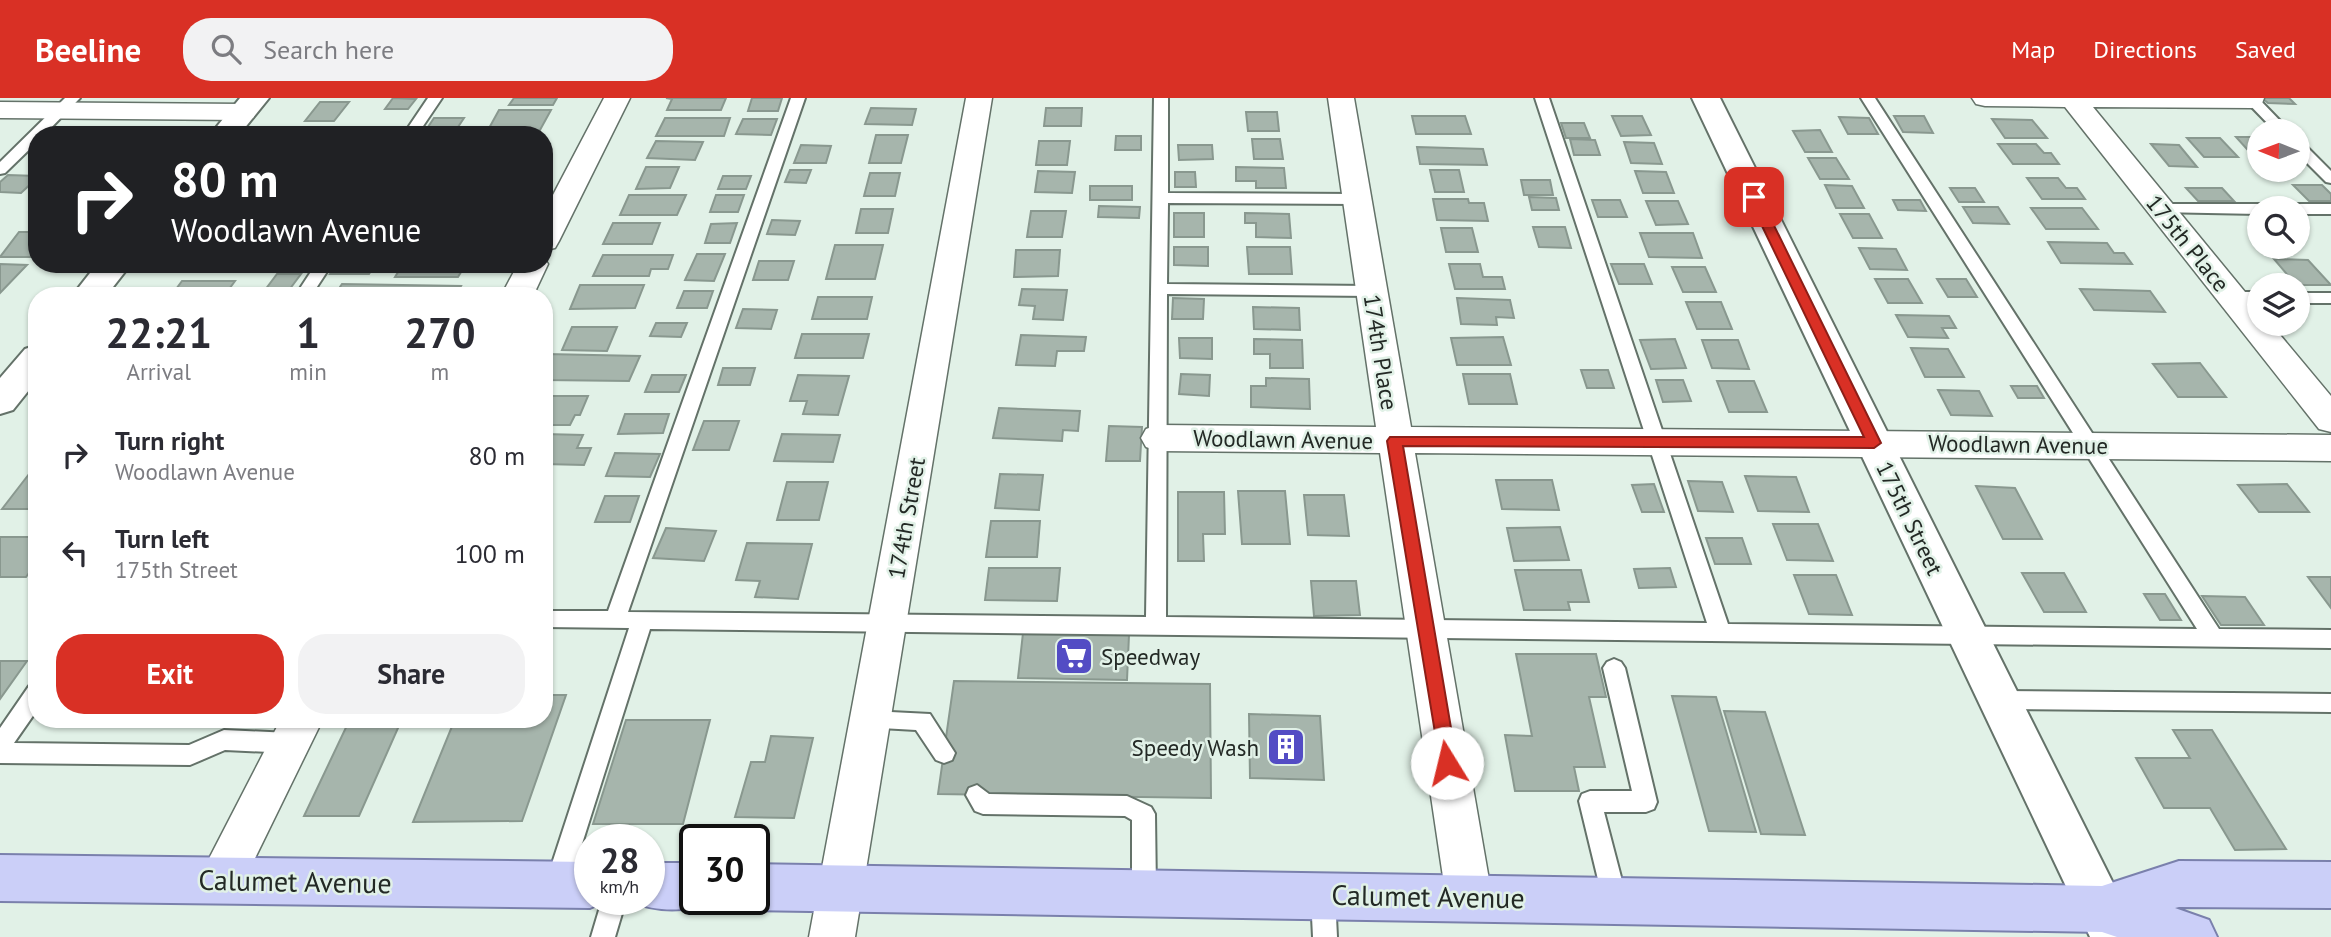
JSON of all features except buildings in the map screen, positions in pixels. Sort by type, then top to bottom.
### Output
[{"type":"main road","name":"Calumet Avenue","points":[[0,878],[573,885]]},
{"type":"main road","name":"Calumet Avenue","points":[[2108,923],[2179,884],[2331,885]]},
{"type":"main road","name":"Calumet Avenue","points":[[770,887],[1144,892],[1324,916],[1469,897],[1615,900],[2108,923],[2192,937]]},
{"type":"street","points":[[553,224],[617,98]]},
{"type":"street","name":"174th Street","points":[[832,937],[979,98]]},
{"type":"street","name":"174th Place","points":[[1340,98],[1469,897]]},
{"type":"street","name":"175th Street","points":[[1706,98],[2108,923]]},
{"type":"street","points":[[1984,98],[2251,99]]},
{"type":"street","name":"175th Place","points":[[2072,98],[2161,209],[2246,297],[2331,420]]},
{"type":"street","points":[[0,110],[67,104],[249,105]]},
{"type":"street","points":[[232,126],[249,105]]},
{"type":"street","points":[[96,287],[107,273]]},
{"type":"street","points":[[0,401],[28,368]]},
{"type":"street","name":"Woodlawn Avenue","points":[[1158,438],[2331,448]]},
{"type":"street","points":[[221,880],[296,731]]},
{"type":"lane","points":[[416,126],[435,98]]},
{"type":"lane","points":[[615,620],[798,98]]},
{"type":"lane","points":[[1156,626],[1161,98]]},
{"type":"lane","points":[[1542,98],[1720,632]]},
{"type":"lane","points":[[1868,98],[2213,637]]},
{"type":"lane","points":[[2251,99],[2271,119]]},
{"type":"lane","points":[[45,126],[67,104]]},
{"type":"lane","points":[[0,170],[28,142]]},
{"type":"lane","points":[[2310,158],[2331,179]]},
{"type":"lane","points":[[1160,198],[1356,199]]},
{"type":"lane","points":[[2161,209],[2247,209]]},
{"type":"lane","points":[[2310,209],[2331,209]]},
{"type":"lane","points":[[1159,289],[1371,291]]},
{"type":"lane","points":[[2310,298],[2331,298]]},
{"type":"lane","points":[[553,619],[2331,639]]},
{"type":"lane","points":[[573,885],[642,620]]},
{"type":"lane","points":[[1614,668],[1646,802],[1590,801],[1615,900]]},
{"type":"lane","points":[[2000,700],[2331,702]]},
{"type":"lane","points":[[0,746],[28,705]]},
{"type":"lane","points":[[871,720],[922,720],[944,753]]},
{"type":"lane","points":[[0,752],[190,755],[224,740],[296,731]]},
{"type":"lane","points":[[977,795],[983,804],[1127,806],[1143,814],[1144,892]]},
{"type":"lane","points":[[603,937],[610,915]]},
{"type":"place","name":"Speedway","points":[[1074,656]]},
{"type":"place","name":"Speedy Wash","points":[[1286,747]]},
{"type":"route","points":[[1447,763],[1395,441],[1874,443],[1754,197]]}]
